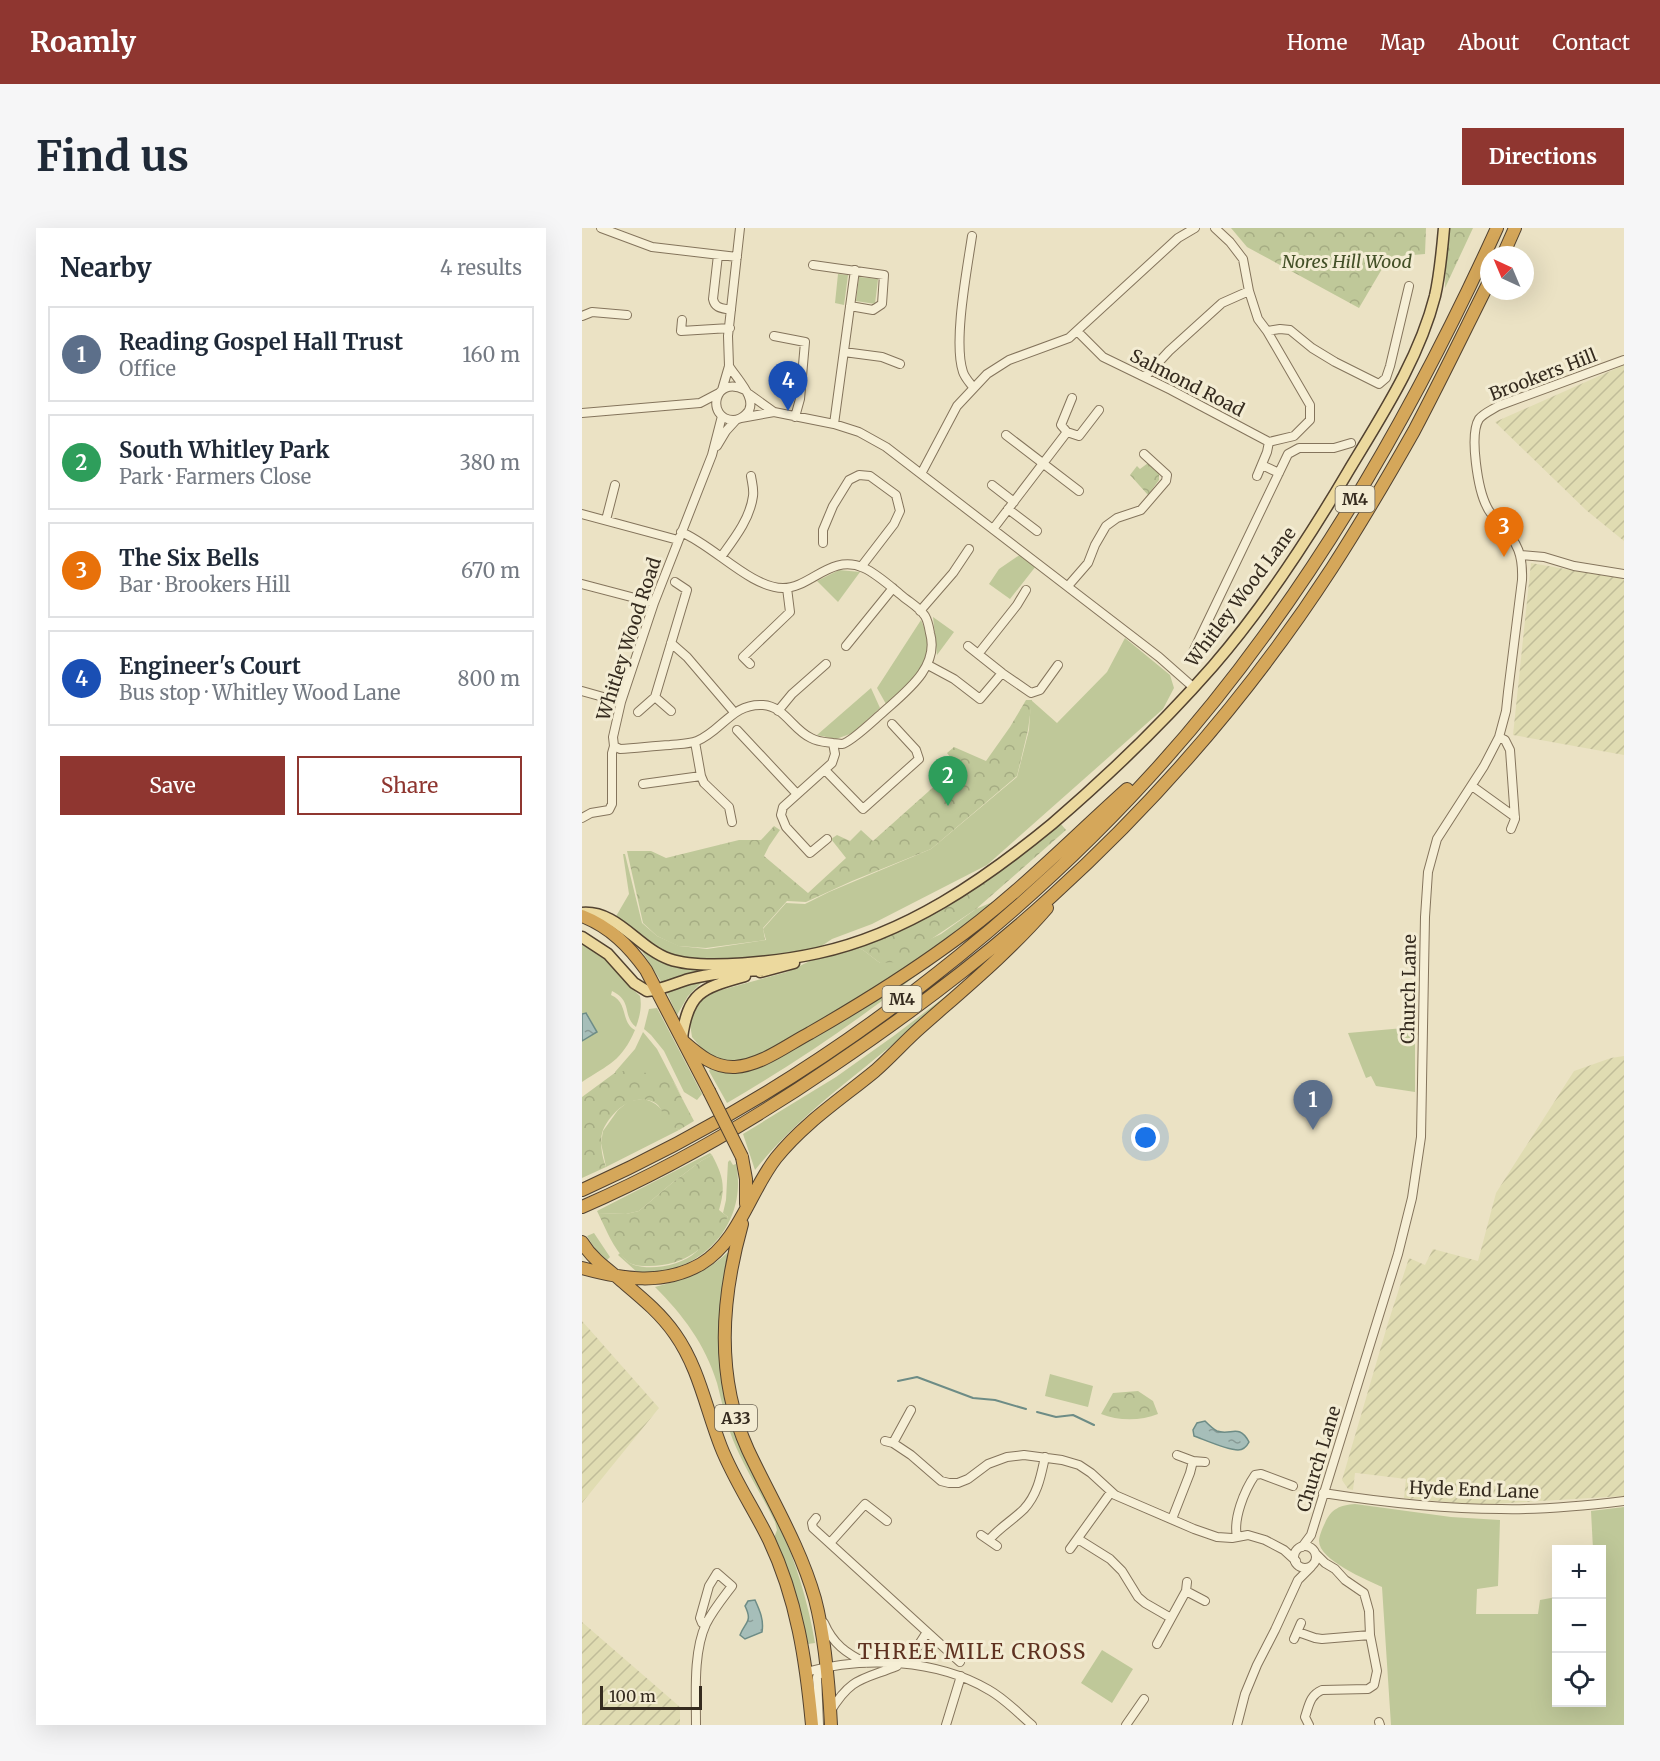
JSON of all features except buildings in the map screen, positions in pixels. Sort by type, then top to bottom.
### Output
[{"type":"highway","name":"M4","points":[[582,1190],[672,1146],[766,1092],[856,1033],[987,933],[1071,857],[1130,798],[1176,747],[1230,681],[1264,637],[1321,555],[1382,456],[1430,368],[1497,228]]},
{"type":"highway","points":[[1507,246],[1515,228]]},
{"type":"highway","name":"M4","points":[[582,1207],[714,1141],[794,1093],[955,977],[1050,898],[1081,869],[1193,751],[1250,681],[1324,580],[1374,501],[1414,429],[1480,300]]},
{"type":"highway","name":"M4","points":[[683,1040],[695,1052],[714,1063],[742,1066],[763,1058],[841,1015],[949,944],[1040,870],[1176,747]]},
{"type":"highway","name":"M4","points":[[746,1209],[771,1165],[795,1138],[825,1110],[882,1064],[964,989],[1034,923],[1081,869]]},
{"type":"highway","points":[[582,915],[624,943],[646,970],[651,990],[683,1040],[742,1157],[746,1179],[746,1209],[722,1246],[693,1268],[673,1276],[650,1280],[639,1280],[582,1268]]},
{"type":"highway","name":"A33","points":[[746,1209],[732,1260],[726,1297],[724,1336],[729,1391],[741,1433],[796,1549],[815,1599],[826,1666],[830,1719]]},
{"type":"highway","points":[[582,1242],[594,1259],[613,1274]]},
{"type":"highway","name":"A33","points":[[613,1274],[661,1316],[678,1337],[696,1372],[711,1423],[727,1461],[769,1539],[780,1568],[803,1648],[812,1725]]},
{"type":"main road","name":"Whitley Wood Lane","points":[[1193,687],[1234,640],[1298,552],[1392,398],[1418,346],[1432,307],[1440,273],[1444,228]]},
{"type":"main road","points":[[582,937],[609,954],[634,983],[651,990],[714,975],[785,966],[816,954],[856,943],[915,917],[1002,863],[1088,792],[1140,743],[1193,687]]},
{"type":"main road","points":[[582,915],[594,913],[614,921],[647,948],[666,958],[684,963],[714,964],[758,961],[816,954]]},
{"type":"main road","points":[[683,1040],[688,1009],[700,994],[712,986],[764,970]]},
{"type":"street","points":[[601,228],[652,247],[737,257]]},
{"type":"street","points":[[716,408],[716,401],[729,366],[731,310],[740,228]]},
{"type":"street","points":[[921,474],[953,412],[987,374],[1009,360],[1069,338],[1178,238],[1195,228]]},
{"type":"street","points":[[1215,228],[1243,259],[1249,291],[1258,319],[1310,405],[1310,420],[1294,436],[1269,442],[1257,476]]},
{"type":"street","points":[[972,236],[961,322],[960,355],[963,373],[973,387]]},
{"type":"street","points":[[718,255],[714,305],[731,310]]},
{"type":"street","points":[[813,265],[884,275],[882,304],[873,310],[850,306]]},
{"type":"street","points":[[834,424],[855,270]]},
{"type":"street","points":[[1267,331],[1290,330],[1312,348],[1379,384],[1386,378],[1390,366],[1409,286]]},
{"type":"street","points":[[1145,377],[1169,351],[1222,303],[1249,291]]},
{"type":"street","points":[[582,316],[592,312],[627,315]]},
{"type":"street","points":[[682,320],[681,331],[730,328]]},
{"type":"street","name":"Salmond Road","points":[[1077,331],[1103,357],[1269,442]]},
{"type":"street","points":[[774,336],[805,342],[800,399],[795,417]]},
{"type":"street","points":[[844,352],[882,357],[900,364]]},
{"type":"street","name":"Brookers Hill","points":[[1521,555],[1516,542],[1492,514],[1483,497],[1478,476],[1476,426],[1487,412],[1498,406],[1624,360]]},
{"type":"street","points":[[582,413],[700,403],[716,408],[727,419],[739,419],[749,411],[751,403],[747,392],[729,366]]},
{"type":"street","points":[[700,403],[729,387],[736,386],[747,392]]},
{"type":"street","name":"Whitley Wood Lane","points":[[747,392],[774,412],[834,424],[859,432],[886,447],[1159,657],[1193,687]]},
{"type":"street","points":[[1072,398],[1061,425],[1067,432],[1079,436],[1099,410]]},
{"type":"street","name":"Whitley Wood Lane","points":[[739,419],[774,412]]},
{"type":"street","name":"Whitley Wood Road","points":[[582,818],[591,813],[609,810],[612,804],[613,737],[621,702],[654,603],[712,455],[722,416]]},
{"type":"street","name":"Whitley Wood Road","points":[[712,455],[726,431],[739,419]]},
{"type":"street","points":[[993,529],[1067,432]]},
{"type":"street","points":[[1006,435],[1079,491]]},
{"type":"street","points":[[1192,654],[1288,454],[1299,448],[1334,448],[1350,443]]},
{"type":"street","points":[[1068,586],[1088,563],[1106,526],[1117,518],[1141,510],[1166,481],[1167,475],[1144,454]]},
{"type":"street","points":[[1262,465],[1279,473]]},
{"type":"street","points":[[823,543],[823,530],[828,516],[849,480],[859,475],[870,476],[896,495],[900,511],[894,524],[861,567]]},
{"type":"street","points":[[721,557],[739,531],[751,507],[753,493],[751,476]]},
{"type":"street","points":[[606,520],[615,485]]},
{"type":"street","points":[[992,485],[1014,502]]},
{"type":"street","points":[[1008,509],[1037,531]]},
{"type":"street","points":[[582,514],[694,538],[761,584],[776,588],[787,588],[839,565],[861,567],[920,611],[926,618],[932,638],[932,651],[928,665],[920,677],[864,729],[843,744],[811,739],[801,733],[785,715],[765,705],[750,706],[734,712],[707,736],[695,742],[620,750],[614,746]]},
{"type":"street","points":[[920,611],[953,573],[969,549]]},
{"type":"street","points":[[1521,555],[1544,557],[1574,566],[1624,574]]},
{"type":"street","name":"Church Lane","points":[[1300,1548],[1311,1535],[1391,1277],[1412,1198],[1421,1137],[1428,872],[1436,841],[1488,760],[1499,737],[1506,711],[1522,580],[1521,555]]},
{"type":"street","points":[[638,712],[655,697],[687,590],[675,582]]},
{"type":"street","points":[[582,584],[654,603]]},
{"type":"street","points":[[750,664],[743,657],[790,612],[787,588]]},
{"type":"street","points":[[846,646],[892,588]]},
{"type":"street","points":[[979,653],[1026,590]]},
{"type":"street","points":[[671,643],[687,657],[734,712]]},
{"type":"street","points":[[968,646],[1030,693],[1040,690],[1058,665]]},
{"type":"street","points":[[778,711],[792,694],[826,664]]},
{"type":"street","points":[[928,665],[954,679],[980,699],[1002,673]]},
{"type":"street","points":[[582,692],[621,702]]},
{"type":"street","points":[[655,697],[671,711]]},
{"type":"street","points":[[825,770],[863,809],[919,759],[916,750],[891,724]]},
{"type":"street","points":[[737,730],[797,794]]},
{"type":"street","points":[[1499,737],[1505,740],[1510,750],[1515,817],[1511,829]]},
{"type":"street","points":[[695,742],[704,783],[729,807],[732,822]]},
{"type":"street","points":[[827,839],[810,853],[786,827],[781,815],[783,807],[832,763],[835,754],[833,743]]},
{"type":"street","points":[[643,784],[701,776]]},
{"type":"street","points":[[1472,786],[1515,817]]},
{"type":"street","points":[[911,1410],[889,1442],[911,1455],[941,1481],[958,1483],[968,1479],[988,1464],[1007,1457],[1024,1455],[1045,1457],[1079,1465],[1111,1492],[1217,1537],[1255,1536],[1284,1550],[1304,1568],[1325,1563]]},
{"type":"street","points":[[1177,1455],[1193,1461],[1205,1461]]},
{"type":"street","points":[[989,1540],[1024,1508],[1033,1496],[1045,1457]]},
{"type":"street","points":[[1172,1519],[1193,1461]]},
{"type":"street","points":[[1237,1537],[1235,1524],[1237,1516],[1255,1475],[1261,1474],[1293,1486]]},
{"type":"street","points":[[1277,1492],[1281,1482]]},
{"type":"street","points":[[1070,1549],[1111,1492]]},
{"type":"street","name":"Hyde End Lane","points":[[1323,1493],[1407,1503],[1499,1509],[1624,1501]]},
{"type":"street","points":[[830,1544],[865,1504],[887,1521]]},
{"type":"street","points":[[816,1518],[812,1523],[813,1528],[927,1632],[947,1655],[960,1662]]},
{"type":"street","points":[[981,1535],[997,1546]]},
{"type":"street","name":"Church Lane","points":[[1311,1535],[1314,1552]]},
{"type":"street","points":[[1078,1539],[1110,1559],[1122,1571],[1138,1597],[1171,1618]]},
{"type":"street","points":[[1284,1550],[1306,1546],[1345,1580],[1364,1593],[1370,1611],[1370,1635],[1377,1671],[1374,1685],[1368,1689],[1322,1690],[1316,1693],[1311,1699],[1305,1717],[1310,1725]]},
{"type":"street","points":[[1298,1580],[1295,1555],[1300,1548]]},
{"type":"street","points":[[1237,1725],[1252,1676],[1298,1580],[1312,1565],[1314,1552]]},
{"type":"street","points":[[696,1725],[698,1652],[702,1622],[709,1586],[717,1573],[732,1586],[702,1622]]},
{"type":"street","points":[[1157,1644],[1186,1591],[1187,1582]]},
{"type":"street","points":[[1186,1591],[1205,1601]]},
{"type":"street","points":[[815,1599],[834,1641],[850,1655],[867,1664]]},
{"type":"street","points":[[1301,1623],[1296,1635],[1322,1638],[1370,1635]]},
{"type":"street","points":[[913,1665],[916,1649],[927,1632]]},
{"type":"street","points":[[806,1672],[826,1666],[867,1664],[913,1665],[938,1669],[961,1676],[990,1690],[1032,1725]]},
{"type":"street","points":[[830,1719],[846,1690],[853,1683],[901,1665]]},
{"type":"street","points":[[819,1725],[817,1677],[826,1666]]},
{"type":"street","points":[[946,1725],[961,1676]]},
{"type":"street","points":[[1126,1725],[1144,1699]]},
{"type":"shaded area","points":[[1624,365],[1624,541],[1586,510],[1495,422]]},
{"type":"shaded area","points":[[1531,563],[1624,577],[1624,755],[1513,735]]},
{"type":"shaded area","points":[[1624,1056],[1624,1496],[1476,1505],[1404,1498],[1406,1479],[1357,1473],[1355,1473],[1353,1490],[1348,1489],[1342,1480],[1409,1258],[1425,1265],[1433,1249],[1478,1261],[1496,1193],[1574,1071],[1611,1058]]},
{"type":"shaded area","points":[[582,1321],[659,1408],[582,1503]]},
{"type":"shaded area","points":[[582,1622],[680,1707],[680,1725],[582,1725]]},
{"type":"green space","name":"Nores Hill Wood","points":[[1231,228],[1426,228],[1425,254],[1389,257],[1359,308],[1247,247]]},
{"type":"green space","points":[[1447,228],[1473,228],[1445,288]]},
{"type":"green space","points":[[838,274],[848,275],[844,305],[835,303]]},
{"type":"green space","points":[[859,277],[878,279],[875,304],[856,301]]},
{"type":"green space","points":[[1148,463],[1159,474],[1159,480],[1148,495],[1130,475],[1137,466],[1140,469]]},
{"type":"green space","points":[[1021,554],[1036,566],[1010,599],[989,584],[999,569]]},
{"type":"green space","points":[[839,570],[860,572],[838,602],[817,581]]},
{"type":"green space","points":[[933,617],[954,632],[937,655]]},
{"type":"green space","points":[[921,620],[929,639],[925,663],[912,680],[886,704],[877,688]]},
{"type":"green space","points":[[1125,638],[1170,675],[1174,688],[1163,709],[987,865],[872,924],[832,939],[817,949],[791,955],[711,961],[671,958],[615,918],[629,894],[623,854],[625,854],[642,923],[657,936],[679,946],[707,949],[766,940],[763,929],[786,903],[805,904],[931,849],[1017,777],[1029,730],[1031,700],[1057,723],[1107,672]]},
{"type":"green space","points":[[871,688],[880,708],[853,733],[836,739],[817,735]]},
{"type":"green space","points":[[1026,700],[1032,700],[1028,730],[1017,776],[931,849],[806,902],[787,901],[763,928],[765,940],[706,948],[678,946],[657,936],[643,923],[627,851],[651,851],[666,858],[739,840],[761,840],[774,826],[780,830],[764,856],[808,893],[846,858],[831,839],[837,835],[850,841],[861,830],[873,841],[957,766],[947,753],[954,747],[986,761]]},
{"type":"green space","points":[[1060,823],[1066,830],[976,909],[897,962],[880,963],[856,947],[903,930],[941,909]]},
{"type":"green space","points":[[995,901],[942,943],[877,987],[767,1053],[735,1062],[718,1060],[703,1050],[692,1037],[690,1024],[693,1013],[702,1000],[714,992],[787,972],[812,960],[856,947],[880,963],[941,934],[976,909]]},
{"type":"green space","points":[[582,943],[614,967],[640,996],[641,1004],[636,1027],[629,1018],[623,999],[612,991],[611,995],[617,998],[623,1007],[627,1022],[635,1030],[619,1056],[582,1082],[582,1041],[597,1032],[587,1013],[582,1014]]},
{"type":"green space","points":[[642,951],[659,960],[731,967],[662,983]]},
{"type":"green space","points":[[944,954],[838,1032],[727,1103],[710,1069],[729,1072]]},
{"type":"green space","points":[[703,981],[688,996],[677,1015],[667,993],[681,986]]},
{"type":"green space","points":[[959,986],[932,1012],[811,1112],[755,1170],[743,1134],[836,1077]]},
{"type":"green space","points":[[657,1008],[702,1094],[697,1100],[684,1092],[664,1051],[644,1029],[649,1009]]},
{"type":"green space","points":[[1415,1027],[1415,1092],[1376,1086],[1371,1076],[1366,1078],[1348,1033]]},
{"type":"green space","points":[[643,1032],[657,1049],[683,1099],[674,1083],[615,1072],[635,1049]]},
{"type":"green space","points":[[631,1070],[657,1075],[674,1083],[694,1121],[679,1130],[668,1122],[654,1102],[636,1100],[622,1106],[603,1130],[601,1139],[606,1167],[582,1178],[582,1097],[616,1072]]},
{"type":"green space","points":[[643,1099],[656,1104],[679,1130],[606,1167],[601,1143],[603,1131],[618,1110],[629,1101]]},
{"type":"green space","points":[[710,1153],[712,1155],[672,1183],[639,1211],[626,1214],[598,1213],[597,1211]]},
{"type":"green space","points":[[712,1155],[722,1181],[719,1210],[728,1217],[712,1237],[695,1252],[674,1262],[643,1266],[627,1261],[614,1245],[598,1213],[626,1214],[639,1211],[672,1183]]},
{"type":"green space","points":[[730,1160],[733,1165],[736,1164],[738,1186],[735,1207],[726,1227],[699,1257],[659,1272],[637,1272],[618,1255],[620,1253],[634,1265],[658,1267],[683,1260],[696,1252],[728,1217],[723,1213]]},
{"type":"green space","points":[[594,1233],[610,1257],[607,1260],[595,1249],[587,1236]]},
{"type":"green space","points":[[727,1253],[719,1317],[720,1359],[726,1400],[741,1448],[791,1553],[809,1612],[815,1643],[808,1644],[797,1597],[774,1538],[777,1530],[775,1522],[733,1440],[717,1383],[706,1355],[684,1319],[655,1287],[702,1271]]},
{"type":"green space","points":[[1050,1374],[1093,1386],[1088,1407],[1045,1396]]},
{"type":"green space","points":[[1138,1391],[1153,1401],[1158,1414],[1130,1419],[1101,1414],[1113,1393]]},
{"type":"green space","points":[[1355,1504],[1451,1517],[1500,1520],[1498,1586],[1477,1589],[1476,1614],[1538,1614],[1540,1600],[1552,1598],[1552,1707],[1606,1707],[1606,1545],[1593,1545],[1591,1511],[1624,1507],[1624,1725],[1391,1725],[1382,1587],[1335,1562],[1321,1548],[1319,1541],[1327,1518],[1333,1511],[1345,1505]]},
{"type":"green space","points":[[1102,1650],[1133,1669],[1112,1703],[1081,1683]]},
{"type":"water","points":[[586,1013],[597,1032],[582,1041],[582,1014]]},
{"type":"water","points":[[1205,1421],[1217,1431],[1238,1431],[1249,1442],[1242,1449],[1233,1450],[1194,1436],[1193,1430],[1197,1423]]},
{"type":"water","points":[[755,1600],[762,1620],[762,1632],[745,1639],[740,1635],[748,1619],[745,1606],[748,1601]]},
{"type":"waterway","points":[[898,1381],[917,1377],[973,1398],[995,1400],[1026,1409]]},
{"type":"waterway","points":[[1037,1412],[1056,1417],[1073,1415],[1094,1425]]},
{"type":"place","name":"Engineer's Court","points":[[788,411]]},
{"type":"place","name":"The Six Bells","points":[[1504,557]]},
{"type":"place","name":"South Whitley Park","points":[[948,806]]},
{"type":"place","name":"Reading Gospel Hall Trust","points":[[1313,1130]]},
{"type":"district","name":"THREE MILE CROSS","points":[[972,1652]]}]
